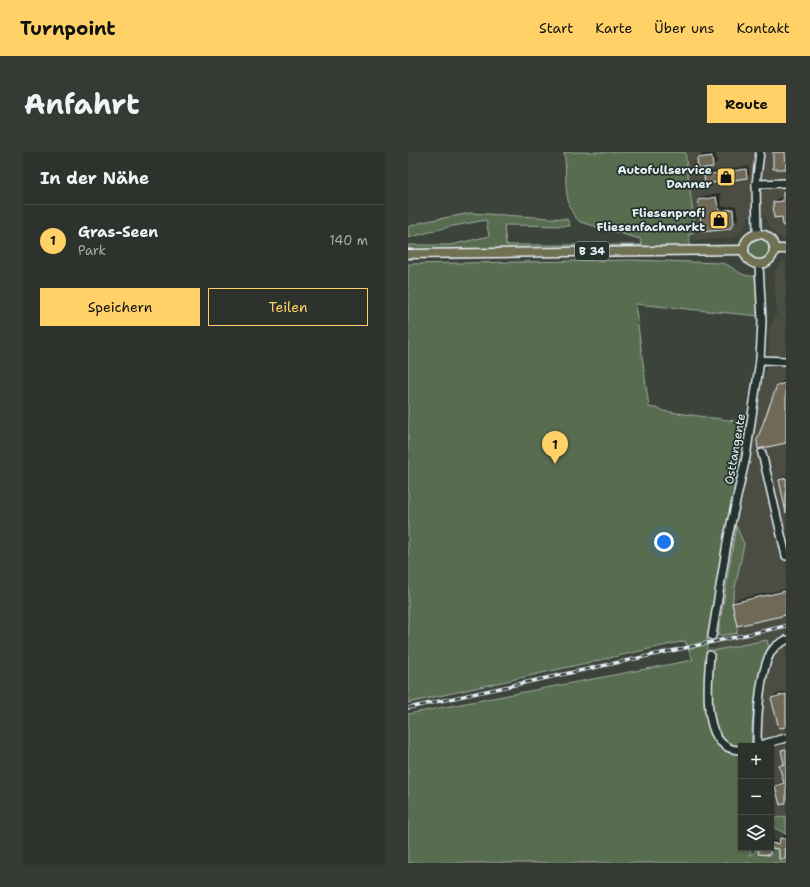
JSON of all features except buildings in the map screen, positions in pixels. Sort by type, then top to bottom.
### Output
[{"type":"main road","points":[[762,234],[771,240],[774,250],[774,254],[768,262],[759,265],[750,262],[744,255],[743,250],[746,241],[753,235],[762,234]]},
{"type":"main road","points":[[774,250],[786,249]]},
{"type":"main road","name":"B 34","points":[[408,254],[743,250]]},
{"type":"street","points":[[757,234],[756,184],[760,152]]},
{"type":"street","points":[[756,184],[786,183]]},
{"type":"street","name":"Osttangente","points":[[712,636],[728,537],[746,457],[760,360],[762,321],[759,265]]},
{"type":"street","points":[[760,360],[786,361]]},
{"type":"street","points":[[762,453],[786,556]]},
{"type":"street","points":[[757,743],[758,709],[763,679],[769,656],[775,647],[786,640]]},
{"type":"street","points":[[710,655],[708,692],[713,728],[718,739],[724,745],[730,749],[738,750]]},
{"type":"street","points":[[768,743],[786,738]]},
{"type":"shaded area","points":[[685,152],[786,152],[786,241],[771,229],[765,215],[748,216],[747,224],[743,230],[734,237],[693,241],[692,234],[695,229]]},
{"type":"shaded area","points":[[786,262],[786,816],[774,818],[774,743],[751,743],[753,714],[769,649],[767,640],[715,650],[718,636],[737,633],[732,603],[744,545],[736,526],[750,456],[760,391],[769,359],[768,332],[777,313],[774,272],[780,263]]},
{"type":"green space","points":[[564,152],[685,152],[695,229],[692,234],[688,235],[693,250],[408,254],[408,245],[451,245],[489,236],[486,220],[448,227],[408,238],[408,227],[422,222],[471,213],[567,219],[570,226],[504,225],[506,245],[642,245],[640,239],[580,222],[574,215],[570,207],[566,189]]},
{"type":"green space","points":[[759,238],[767,241],[770,249],[767,257],[759,260],[751,257],[748,249],[751,241]]},
{"type":"green space","points":[[632,260],[721,263],[741,274],[755,276],[758,289],[760,316],[635,304],[649,407],[661,409],[663,411],[749,423],[707,638],[707,652],[767,640],[769,649],[753,714],[751,743],[738,743],[738,851],[751,851],[750,856],[755,851],[759,851],[759,854],[770,855],[770,851],[774,851],[774,848],[779,849],[779,859],[784,859],[786,848],[786,863],[408,863],[408,714],[693,660],[685,641],[408,703],[408,264]]},
{"type":"green space","points":[[736,526],[744,544],[732,603],[737,633],[718,636]]},
{"type":"green space","points":[[786,816],[786,834],[774,828],[774,819]]},
{"type":"tunnel","points":[[710,655],[712,636]]},
{"type":"railway","points":[[408,708],[786,626]]},
{"type":"place","name":"Autofullservice Danner","points":[[726,177]]},
{"type":"place","name":"Fliesenprofi Fliesenfachmarkt","points":[[719,220]]},
{"type":"place","name":"Gras-Seen","points":[[555,464]]}]
